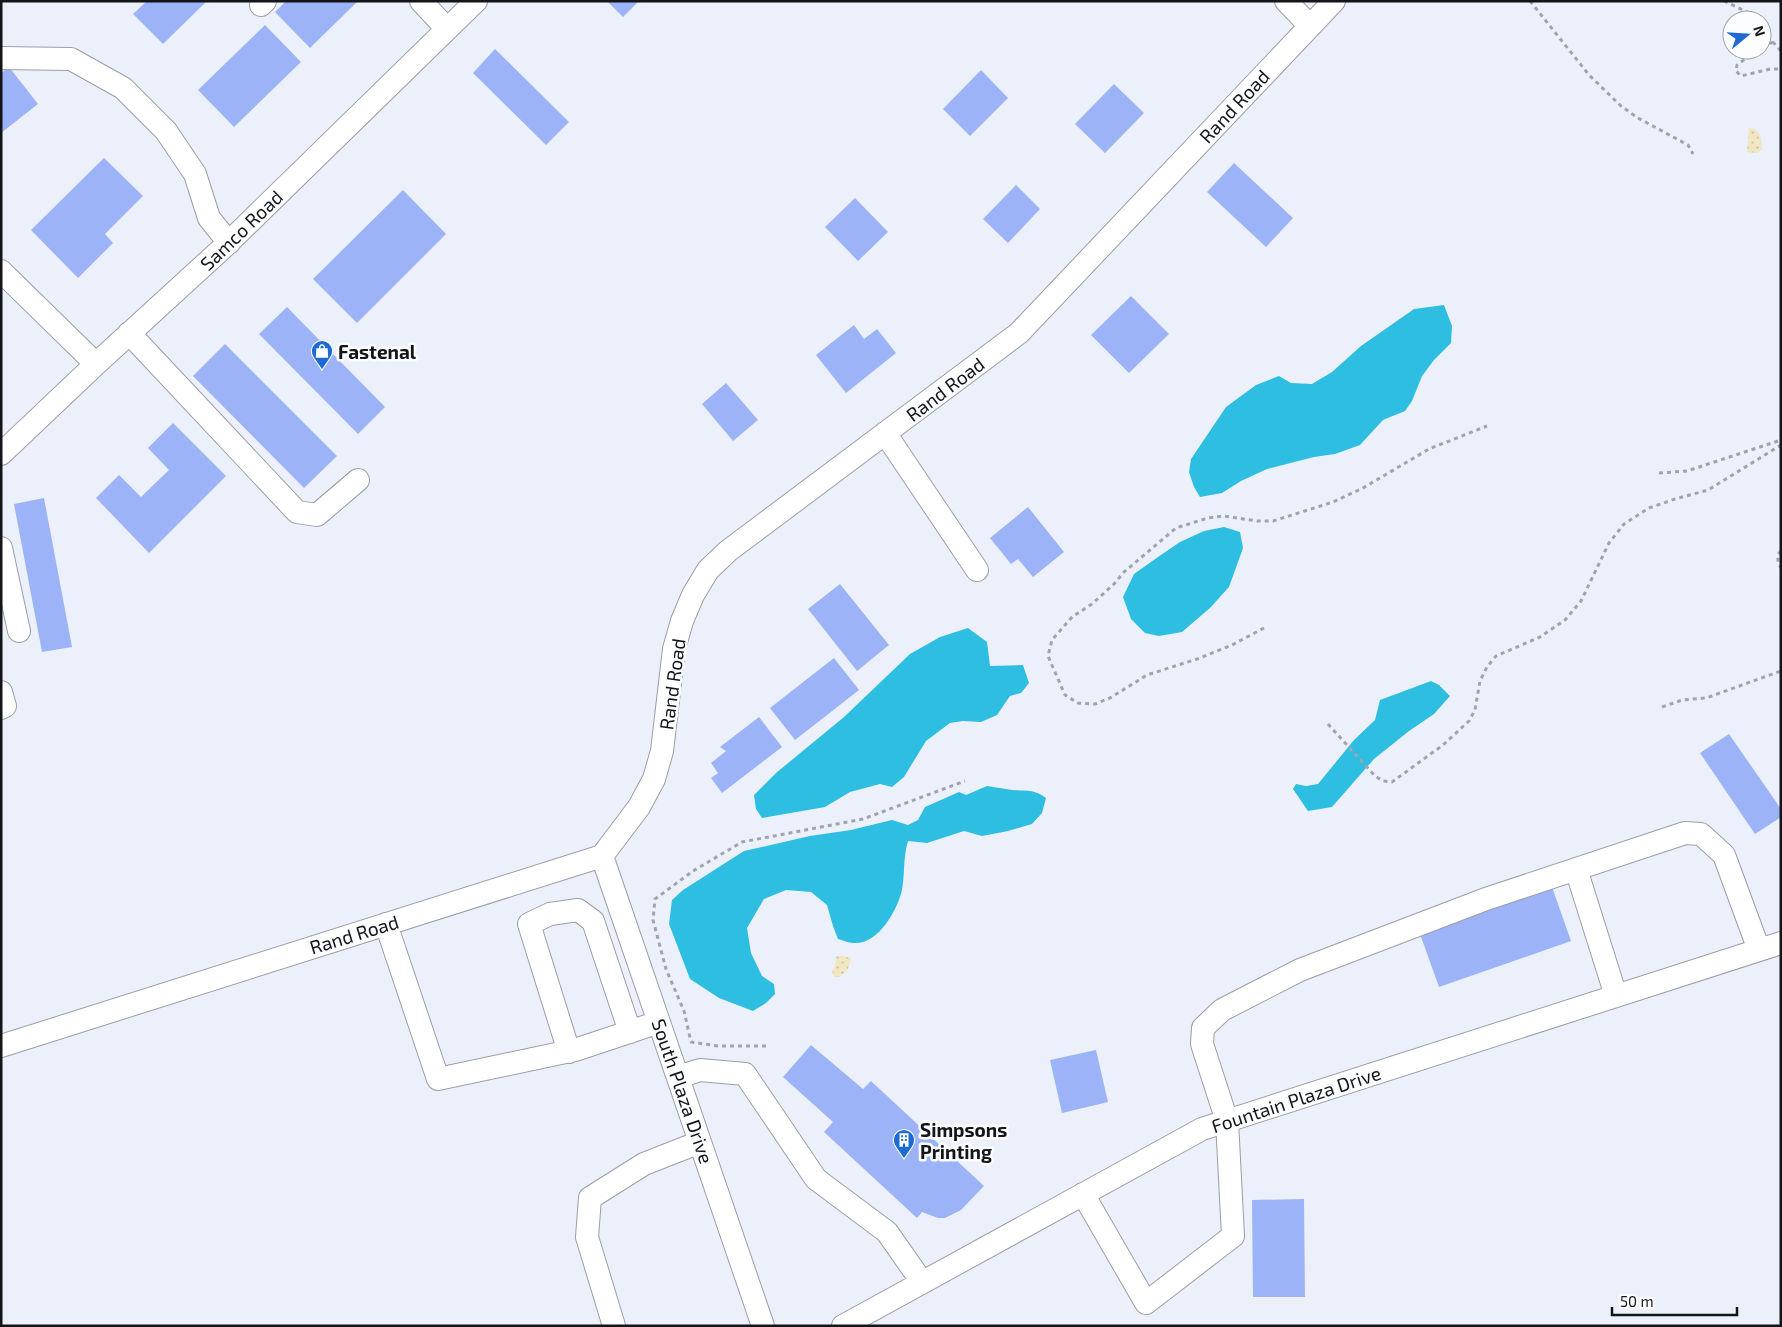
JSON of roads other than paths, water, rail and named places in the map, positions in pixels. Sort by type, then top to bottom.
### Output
[{"type":"street","points":[[420,1],[448,29]]},
{"type":"street","name":"Samco Road","points":[[1,454],[228,243],[476,1]]},
{"type":"street","points":[[1286,1],[1310,26]]},
{"type":"street","name":"Rand Road","points":[[1,1046],[602,856],[639,807],[654,779],[662,751],[674,649],[682,620],[708,570],[728,552],[1019,333],[1334,1]]},
{"type":"street","points":[[1,58],[71,59],[123,88],[166,130],[195,174],[209,218],[228,243]]},
{"type":"street","points":[[1,271],[96,364]]},
{"type":"street","points":[[129,334],[297,512],[316,515],[358,480]]},
{"type":"street","points":[[885,433],[977,570]]},
{"type":"street","points":[[1,548],[5,586],[19,631]]},
{"type":"street","points":[[1,692],[5,706],[1,708]]},
{"type":"street","points":[[1083,1194],[1146,1303],[1233,1236],[1227,1121],[1202,1044],[1204,1028],[1222,1010],[1300,970],[1486,899],[1685,833],[1701,834],[1724,854],[1759,950]]},
{"type":"street","name":"South Plaza Drive","points":[[602,856],[763,1326]]},
{"type":"street","points":[[1576,869],[1616,996]]},
{"type":"street","points":[[569,1052],[529,924],[550,914],[578,910],[592,921],[630,1032]]},
{"type":"street","points":[[386,924],[438,1079],[569,1052],[659,1022]]},
{"type":"street","name":"Fountain Plaza Drive","points":[[842,1326],[1202,1129],[1781,943]]},
{"type":"street","points":[[678,1077],[700,1070],[745,1074],[816,1179],[887,1232],[922,1282]]},
{"type":"street","points":[[614,1326],[587,1236],[590,1198],[644,1164],[700,1142]]},
{"type":"water","points":[[1444,305],[1452,326],[1451,343],[1434,360],[1422,376],[1412,401],[1405,411],[1383,420],[1360,445],[1335,454],[1314,457],[1267,469],[1241,481],[1222,493],[1200,497],[1189,472],[1191,459],[1226,407],[1256,385],[1279,376],[1291,383],[1312,384],[1332,372],[1361,346],[1414,309]]},
{"type":"water","points":[[1224,527],[1240,532],[1243,548],[1229,587],[1210,608],[1182,632],[1159,636],[1145,633],[1131,619],[1123,597],[1134,574],[1180,542],[1204,531]]},
{"type":"water","points":[[968,628],[987,642],[990,666],[1023,665],[1029,683],[1021,693],[1010,696],[997,715],[981,722],[963,721],[950,723],[926,741],[904,777],[892,787],[880,784],[850,792],[825,807],[762,818],[756,809],[754,795],[776,773],[844,717],[910,654],[940,637]]},
{"type":"water","points":[[1431,681],[1439,685],[1450,696],[1434,714],[1374,759],[1332,807],[1308,811],[1293,789],[1296,784],[1306,786],[1318,784],[1354,740],[1375,720],[1380,700]]},
{"type":"water","points":[[987,786],[1038,793],[1046,798],[1042,813],[1032,824],[1008,831],[982,836],[964,831],[927,843],[908,841],[905,853],[902,890],[896,907],[885,925],[870,939],[849,943],[838,939],[827,905],[811,892],[786,890],[764,899],[747,928],[751,953],[762,976],[774,984],[775,994],[766,1003],[753,1011],[719,998],[690,979],[669,924],[672,900],[683,890],[744,851],[892,820],[908,825],[918,820],[925,807],[959,792],[966,795]]},
{"type":"place","name":"Fastenal","points":[[322,370]]},
{"type":"place","name":"Simpsons Printing","points":[[904,1159]]}]
